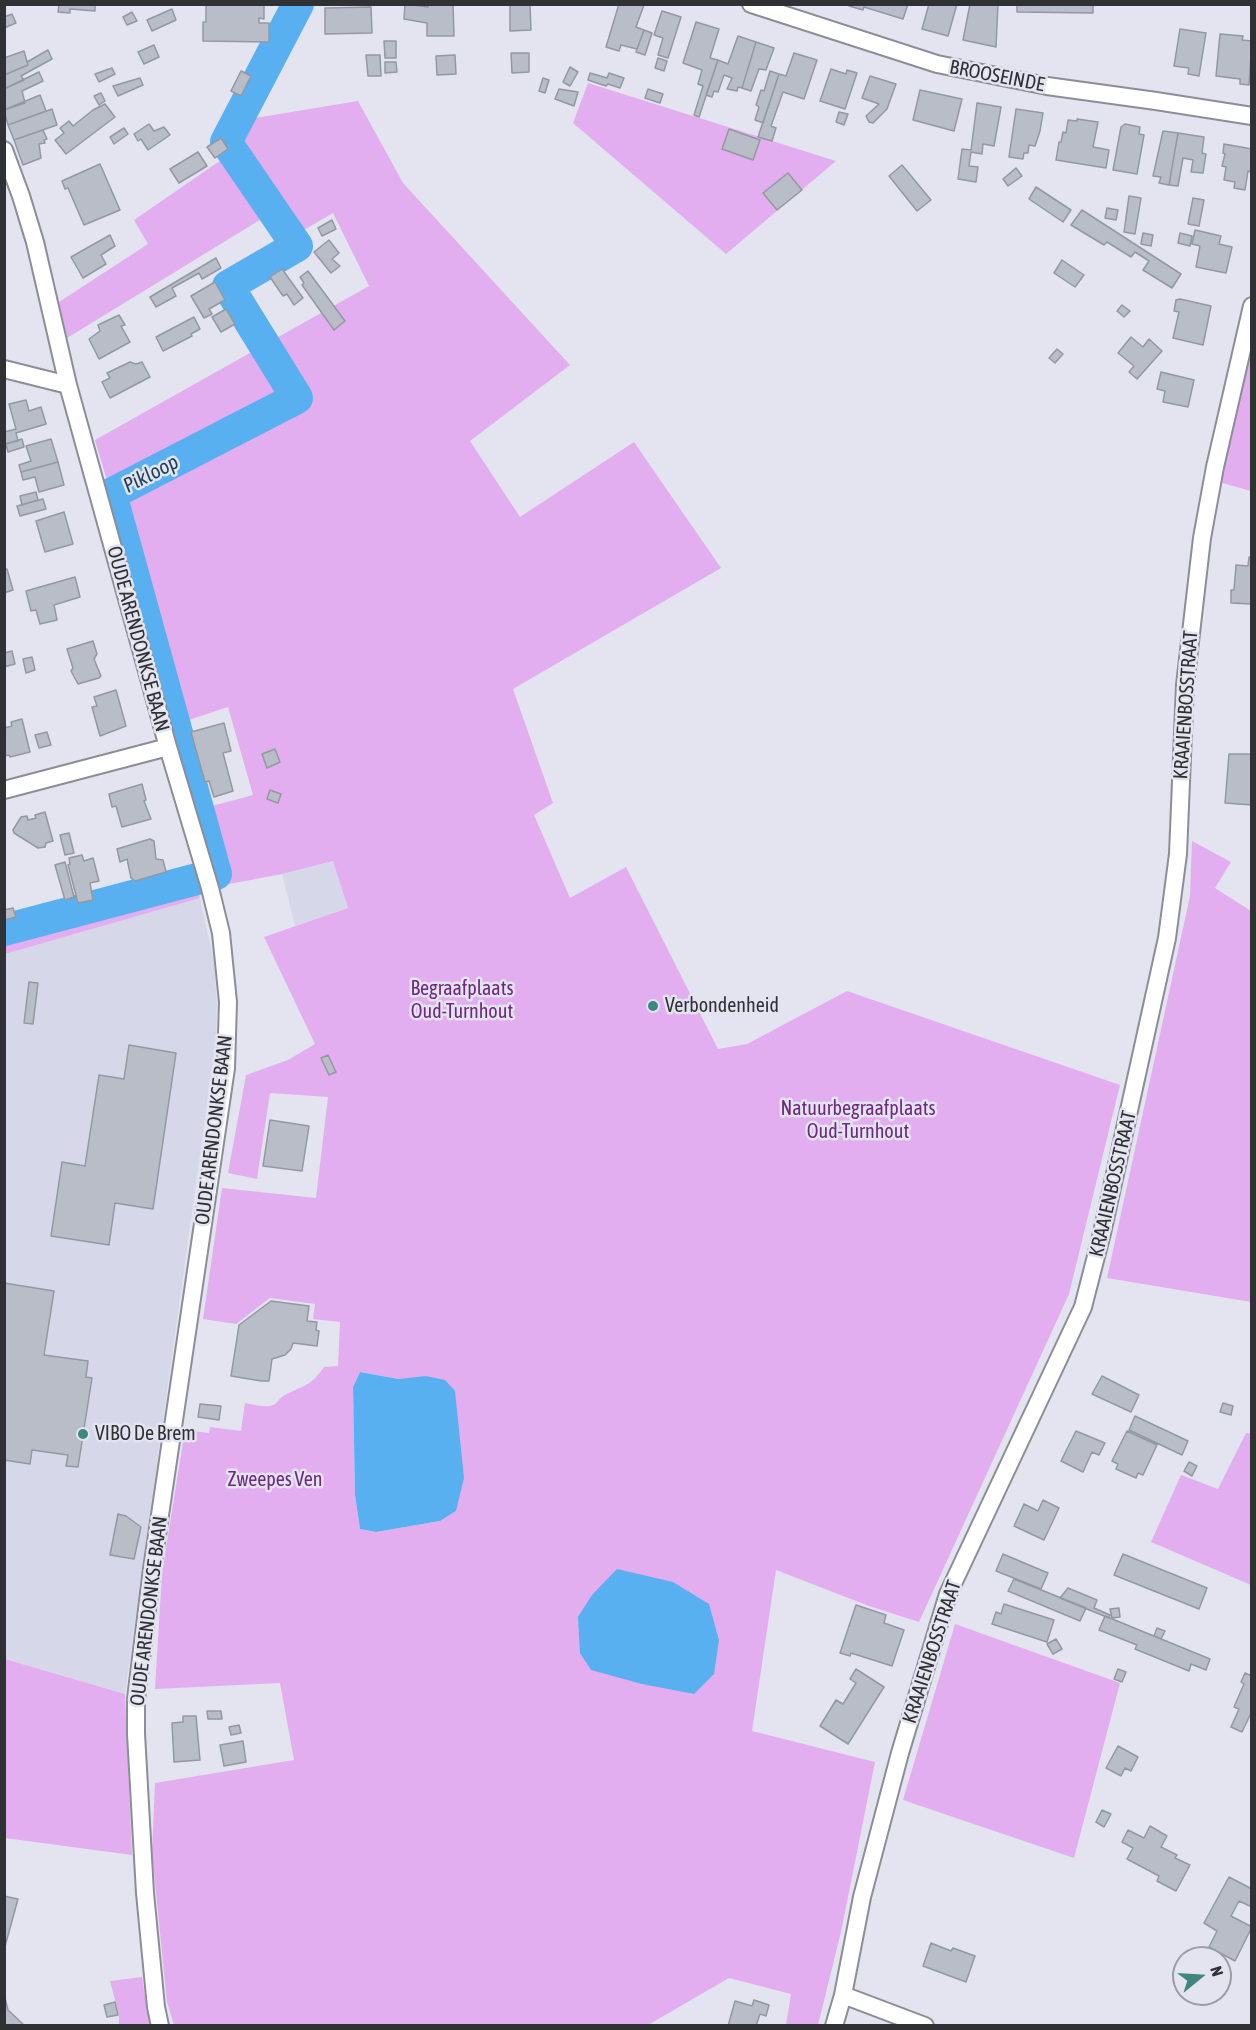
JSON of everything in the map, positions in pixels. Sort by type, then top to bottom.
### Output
[{"type":"street","name":"BROOSEINDE","points":[[751,4],[936,64],[1047,86],[1156,100],[1251,116]]},
{"type":"street","name":"OUDE ARENDONKSE BAAN","points":[[4,150],[21,196],[34,242],[68,385],[168,747],[210,888],[221,933],[227,991],[226,1068],[152,1569],[136,1699],[145,1893],[156,2007],[160,2025]]},
{"type":"street","name":"KRAAIENBOSSTRAAT","points":[[834,2025],[843,1995],[861,1897],[900,1753],[948,1594],[1083,1307],[1102,1233],[1167,938],[1178,854],[1185,685],[1202,538],[1215,467],[1251,306]]},
{"type":"street","points":[[4,369],[68,385]]},
{"type":"street","points":[[4,790],[168,747]]},
{"type":"street","points":[[843,1995],[925,2025]]},
{"type":"shaded area","points":[[334,861],[348,908],[295,926],[282,874]]},
{"type":"shaded area","name":"VIBO De Brem","points":[[200,898],[214,962],[217,1003],[216,1040],[125,1694],[5,1659],[5,954]]},
{"type":"green space","points":[[588,83],[836,161],[726,254],[573,123]]},
{"type":"green space","points":[[358,101],[403,183],[570,365],[470,441],[520,517],[634,442],[721,568],[513,689],[553,803],[534,815],[570,898],[626,867],[718,1049],[747,1044],[847,991],[1120,1085],[1069,1294],[919,1622],[869,1606],[776,1570],[752,1731],[875,1762],[841,1932],[818,2025],[786,2025],[791,1994],[729,1978],[648,2025],[174,2025],[167,2002],[152,1853],[155,1783],[294,1760],[280,1683],[155,1689],[162,1573],[185,1430],[209,1433],[210,1427],[241,1431],[245,1403],[273,1405],[283,1396],[311,1382],[324,1367],[338,1366],[340,1322],[313,1319],[315,1304],[270,1298],[236,1324],[203,1319],[222,1188],[316,1198],[328,1097],[270,1093],[257,1179],[228,1173],[246,1075],[288,1060],[315,1044],[264,937],[348,908],[333,861],[224,885],[201,809],[253,795],[228,707],[180,723],[121,504],[108,484],[95,440],[369,286],[333,213],[285,241],[268,215],[67,338],[59,302],[148,244],[134,220],[240,147],[236,131],[255,118]],"holes":[[[360,1372],[399,1379],[456,1511],[440,1521],[376,1532],[360,1529],[355,1495],[353,1387]]]},
{"type":"green space","points":[[1251,340],[1251,491],[1219,482]]},
{"type":"green space","points":[[1192,841],[1231,862],[1215,888],[1251,911],[1251,1302],[1107,1278],[1190,896]]},
{"type":"green space","points":[[195,880],[200,898],[5,954],[5,930]]},
{"type":"green space","points":[[1246,1433],[1252,1434],[1251,1585],[1151,1542],[1181,1475],[1218,1489]]},
{"type":"green space","points":[[955,1624],[1120,1683],[1074,1858],[903,1800]]},
{"type":"green space","points":[[5,1659],[125,1694],[132,1855],[5,1838]]},
{"type":"green space","points":[[142,1977],[150,2025],[119,2025],[119,2015],[110,1981]]},
{"type":"water","points":[[360,1372],[399,1379],[426,1376],[445,1380],[455,1391],[464,1478],[456,1511],[440,1521],[376,1532],[360,1529],[355,1495],[353,1387]]},
{"type":"water","points":[[617,1569],[673,1582],[709,1604],[719,1640],[714,1674],[694,1694],[642,1684],[591,1670],[580,1653],[578,1617],[592,1595]]},
{"type":"building","points":[[59,4],[95,4],[95,11],[70,9],[70,13],[58,12]]},
{"type":"building","points":[[264,4],[264,19],[259,18],[259,23],[269,23],[269,42],[203,41],[206,5]]},
{"type":"building","points":[[405,4],[428,7],[428,4],[453,4],[454,36],[427,36],[427,23],[404,19]]},
{"type":"building","points":[[510,4],[530,4],[531,30],[510,31]]},
{"type":"building","points":[[619,4],[644,5],[636,27],[644,30],[637,49],[621,45],[619,51],[606,47]]},
{"type":"building","points":[[849,4],[908,4],[903,19],[864,7],[863,10],[849,6]]},
{"type":"building","points":[[929,4],[957,4],[948,36],[922,29]]},
{"type":"building","points":[[970,4],[998,4],[996,47],[963,40]]},
{"type":"building","points":[[1017,4],[1093,4],[1093,13],[1017,12]]},
{"type":"building","points":[[371,7],[372,33],[325,34],[325,8]]},
{"type":"building","points":[[172,9],[176,20],[152,31],[147,20]]},
{"type":"building","points":[[662,11],[681,17],[668,58],[658,55],[663,38],[654,35]]},
{"type":"building","points":[[132,12],[137,21],[127,25],[123,17]]},
{"type":"building","points":[[12,14],[16,23],[4,28],[4,17]]},
{"type":"building","points":[[696,22],[719,29],[710,58],[718,60],[699,117],[694,115],[703,86],[698,84],[702,70],[683,63]]},
{"type":"building","points":[[1180,29],[1206,33],[1199,76],[1188,74],[1189,68],[1174,66]]},
{"type":"building","points":[[644,30],[652,33],[645,55],[636,52]]},
{"type":"building","points":[[1220,34],[1243,36],[1242,40],[1252,41],[1249,85],[1240,84],[1240,79],[1216,76]]},
{"type":"building","points":[[738,36],[756,42],[742,88],[738,87],[737,91],[727,89],[732,78],[724,75],[718,92],[714,91],[712,97],[706,95],[718,60],[728,64]]},
{"type":"building","points":[[384,41],[396,41],[396,58],[385,58]]},
{"type":"building","points":[[756,42],[774,48],[766,70],[759,69],[751,91],[742,88]]},
{"type":"building","points":[[154,45],[159,57],[144,64],[138,52]]},
{"type":"building","points":[[48,50],[52,59],[21,76],[24,80],[4,89],[4,75],[28,65],[27,62]]},
{"type":"building","points":[[24,51],[28,65],[4,75],[4,58]]},
{"type":"building","points":[[511,53],[529,53],[529,72],[512,73]]},
{"type":"building","points":[[794,53],[817,60],[804,99],[783,92],[771,126],[776,128],[772,141],[758,137],[779,74],[786,76]]},
{"type":"building","points":[[366,55],[380,55],[381,76],[368,76]]},
{"type":"building","points":[[455,55],[456,74],[437,75],[436,56]]},
{"type":"building","points":[[658,58],[667,61],[664,71],[655,68]]},
{"type":"building","points":[[385,62],[396,62],[397,72],[385,73]]},
{"type":"building","points":[[570,67],[578,72],[570,86],[563,82]]},
{"type":"building","points":[[112,68],[115,74],[99,82],[95,74]]},
{"type":"building","points":[[831,69],[846,74],[847,70],[857,73],[845,109],[820,101]]},
{"type":"building","points":[[241,71],[251,76],[241,96],[231,91]]},
{"type":"building","points":[[770,71],[779,74],[763,123],[755,120],[759,107],[756,105],[761,90],[764,91]]},
{"type":"building","points":[[39,72],[43,81],[22,91],[25,103],[4,110],[4,89]]},
{"type":"building","points":[[590,73],[607,78],[609,73],[624,78],[620,88],[608,84],[606,86],[588,80]]},
{"type":"building","points":[[870,76],[896,84],[887,109],[873,123],[869,122],[866,116],[879,104],[862,98]]},
{"type":"building","points":[[140,78],[143,85],[118,96],[113,86]]},
{"type":"building","points":[[543,78],[549,80],[545,93],[539,91]]},
{"type":"building","points":[[559,89],[578,92],[574,106],[555,99]]},
{"type":"building","points":[[648,89],[663,94],[660,103],[645,98]]},
{"type":"building","points":[[920,90],[962,99],[954,131],[913,120]]},
{"type":"building","points":[[101,93],[105,101],[99,105],[94,96]]},
{"type":"building","points":[[40,95],[46,111],[8,125],[4,110]]},
{"type":"building","points":[[977,103],[1001,107],[994,146],[983,144],[982,154],[971,152],[969,166],[978,167],[976,182],[958,179],[962,149],[971,150]]},
{"type":"building","points":[[105,104],[115,117],[66,154],[55,140],[64,133],[60,128],[69,121],[73,126],[93,110]]},
{"type":"building","points":[[52,109],[57,125],[14,140],[8,125]]},
{"type":"building","points":[[1016,109],[1043,113],[1035,146],[1029,145],[1028,153],[1024,153],[1023,159],[1009,157]]},
{"type":"building","points":[[839,112],[848,114],[844,125],[836,122]]},
{"type":"building","points":[[1077,119],[1098,122],[1093,147],[1109,150],[1106,168],[1056,160],[1059,142],[1061,142],[1063,132],[1066,133],[1068,120],[1077,121]]},
{"type":"building","points":[[149,124],[154,131],[164,127],[170,135],[148,150],[141,139],[138,141],[134,134]]},
{"type":"building","points":[[1125,124],[1140,127],[1139,134],[1144,135],[1137,174],[1113,170],[1121,127]]},
{"type":"building","points":[[124,128],[128,134],[114,144],[110,137]]},
{"type":"building","points":[[729,129],[760,140],[753,160],[722,149]]},
{"type":"building","points":[[43,130],[47,139],[44,140],[45,143],[39,144],[41,158],[23,165],[14,140]]},
{"type":"building","points":[[1163,131],[1178,133],[1169,185],[1159,183],[1161,177],[1153,176]]},
{"type":"building","points":[[1178,133],[1204,137],[1202,153],[1206,154],[1203,173],[1191,172],[1193,160],[1183,158],[1178,186],[1169,185]]},
{"type":"building","points":[[221,138],[228,149],[215,158],[207,147]]},
{"type":"building","points":[[1224,144],[1252,149],[1252,169],[1251,172],[1248,171],[1245,190],[1234,188],[1235,182],[1224,180],[1226,167],[1222,166],[1225,154],[1223,153]]},
{"type":"building","points":[[198,152],[207,166],[179,183],[170,169]]},
{"type":"building","points":[[100,164],[120,210],[84,225],[68,188],[65,189],[62,181]]},
{"type":"building","points":[[902,165],[931,200],[917,211],[889,176]]},
{"type":"building","points":[[1016,168],[1022,176],[1008,186],[1003,179]]},
{"type":"building","points":[[788,173],[802,190],[777,210],[763,193]]},
{"type":"building","points":[[1036,187],[1071,210],[1063,222],[1029,199]]},
{"type":"building","points":[[1129,196],[1141,198],[1135,234],[1124,232]]},
{"type":"building","points":[[1193,198],[1204,200],[1199,226],[1188,224]]},
{"type":"building","points":[[1107,208],[1118,210],[1116,220],[1105,218]]},
{"type":"building","points":[[1082,210],[1181,274],[1172,288],[1143,270],[1149,261],[1135,252],[1131,257],[1107,242],[1104,245],[1071,225]]},
{"type":"building","points":[[332,220],[336,229],[322,236],[318,228]]},
{"type":"building","points":[[1195,230],[1221,236],[1219,244],[1232,247],[1226,273],[1196,267],[1200,246],[1192,244]]},
{"type":"building","points":[[1143,233],[1153,235],[1151,246],[1141,244]]},
{"type":"building","points":[[1180,233],[1192,236],[1190,246],[1178,243]]},
{"type":"building","points":[[110,235],[115,246],[101,255],[106,264],[83,278],[71,257]]},
{"type":"building","points":[[329,240],[339,253],[332,259],[340,266],[331,273],[314,252]]},
{"type":"building","points":[[216,258],[221,268],[202,279],[199,273],[172,288],[176,296],[156,307],[150,297]]},
{"type":"building","points":[[1062,260],[1084,275],[1075,287],[1054,273]]},
{"type":"building","points":[[282,269],[303,298],[294,305],[287,294],[283,296],[270,277]]},
{"type":"building","points":[[308,271],[345,321],[334,330],[302,285],[304,283],[300,277]]},
{"type":"building","points":[[215,282],[225,300],[209,309],[212,314],[204,318],[191,296]]},
{"type":"building","points":[[1176,300],[1211,306],[1203,345],[1173,338],[1179,312],[1174,311]]},
{"type":"building","points":[[1122,305],[1130,311],[1124,317],[1117,311]]},
{"type":"building","points":[[226,309],[235,324],[221,332],[212,317]]},
{"type":"building","points":[[119,315],[125,325],[121,326],[130,342],[99,359],[89,339],[100,331],[98,325]]},
{"type":"building","points":[[194,317],[200,329],[191,334],[192,336],[163,351],[156,337]]},
{"type":"building","points":[[1131,337],[1143,347],[1149,339],[1162,351],[1137,379],[1129,372],[1134,366],[1118,353]]},
{"type":"building","points":[[1057,349],[1063,354],[1055,363],[1049,358]]},
{"type":"building","points":[[130,362],[136,364],[142,362],[150,377],[110,398],[102,382],[110,378],[107,373]]},
{"type":"building","points":[[1161,372],[1194,380],[1188,407],[1163,402],[1165,391],[1157,389]]},
{"type":"building","points":[[26,400],[29,411],[41,407],[46,424],[16,433],[18,441],[4,444],[4,432],[16,429],[9,404]]},
{"type":"building","points":[[22,439],[24,447],[8,452],[6,444]]},
{"type":"building","points":[[51,439],[58,462],[21,472],[19,465],[31,461],[26,446]]},
{"type":"building","points":[[58,462],[64,485],[39,492],[35,477],[23,480],[21,472]]},
{"type":"building","points":[[36,492],[38,500],[22,505],[20,496]]},
{"type":"building","points":[[43,499],[46,509],[20,516],[17,506]]},
{"type":"building","points":[[64,512],[73,544],[45,552],[36,521]]},
{"type":"building","points":[[1249,557],[1252,557],[1252,604],[1231,603],[1236,565],[1248,566]]},
{"type":"building","points":[[7,569],[13,590],[4,593],[4,570]]},
{"type":"building","points":[[75,577],[80,597],[54,605],[57,620],[40,624],[36,610],[31,611],[26,591]]},
{"type":"building","points":[[93,641],[97,654],[94,659],[101,676],[78,684],[71,671],[73,668],[67,649]]},
{"type":"building","points":[[12,651],[15,664],[4,667],[4,653]]},
{"type":"building","points":[[32,657],[35,670],[26,673],[23,659]]},
{"type":"building","points":[[116,690],[126,726],[100,736],[92,707],[97,706],[94,697]]},
{"type":"building","points":[[22,719],[30,752],[10,757],[9,755],[4,756],[4,728],[12,726],[11,722]]},
{"type":"building","points":[[224,723],[231,751],[223,753],[233,791],[214,797],[209,781],[205,782],[191,732]]},
{"type":"building","points":[[47,732],[51,745],[39,748],[35,735]]},
{"type":"building","points":[[275,749],[280,762],[267,768],[262,754]]},
{"type":"building","points":[[1229,754],[1252,754],[1252,805],[1225,803]]},
{"type":"building","points":[[142,784],[146,800],[144,801],[151,819],[122,827],[116,806],[112,807],[109,794]]},
{"type":"building","points":[[270,790],[281,794],[278,803],[267,799]]},
{"type":"building","points":[[45,812],[53,841],[46,843],[45,847],[38,848],[14,833],[13,830],[21,817],[27,816],[28,820]]},
{"type":"building","points":[[69,833],[74,853],[65,855],[60,835]]},
{"type":"building","points":[[150,839],[154,841],[156,859],[163,860],[166,872],[135,881],[131,878],[127,859],[120,862],[117,849]]},
{"type":"building","points":[[82,855],[84,861],[93,858],[99,881],[90,883],[93,900],[78,903],[68,865],[70,864],[69,858]]},
{"type":"building","points":[[65,862],[74,897],[65,900],[55,865]]},
{"type":"building","points":[[13,908],[16,917],[4,920],[4,910]]},
{"type":"building","points":[[29,982],[38,983],[33,1024],[24,1023]]},
{"type":"building","points":[[129,1045],[176,1053],[153,1209],[115,1203],[109,1245],[51,1236],[62,1162],[85,1166],[99,1075],[124,1079]]},
{"type":"building","points":[[328,1055],[336,1072],[329,1075],[321,1058]]},
{"type":"building","points":[[270,1120],[309,1126],[302,1171],[263,1166]]},
{"type":"building","points":[[4,1283],[54,1291],[44,1355],[88,1361],[86,1377],[92,1378],[78,1467],[66,1466],[68,1455],[32,1450],[30,1464],[4,1460]]},
{"type":"building","points":[[271,1301],[309,1306],[307,1321],[317,1322],[316,1330],[319,1331],[317,1346],[293,1343],[285,1355],[272,1359],[269,1381],[231,1376],[239,1325]]},
{"type":"building","points":[[1102,1376],[1139,1395],[1131,1412],[1092,1394]]},
{"type":"building","points":[[1223,1403],[1233,1406],[1231,1415],[1220,1412]]},
{"type":"building","points":[[200,1404],[221,1406],[219,1420],[198,1417]]},
{"type":"building","points":[[1135,1416],[1188,1441],[1182,1455],[1129,1430]]},
{"type":"building","points":[[1076,1431],[1105,1443],[1099,1455],[1092,1452],[1083,1472],[1061,1461]]},
{"type":"building","points":[[1127,1431],[1157,1445],[1143,1475],[1138,1473],[1136,1478],[1116,1469],[1118,1464],[1112,1461]]},
{"type":"building","points":[[1189,1462],[1197,1466],[1192,1476],[1184,1471]]},
{"type":"building","points":[[1043,1500],[1059,1508],[1044,1540],[1014,1526],[1024,1504],[1038,1511]]},
{"type":"building","points":[[118,1514],[126,1516],[141,1527],[134,1559],[110,1555]]},
{"type":"building","points":[[1003,1554],[1048,1573],[1041,1589],[996,1571]]},
{"type":"building","points":[[1123,1554],[1207,1588],[1199,1609],[1114,1575]]},
{"type":"building","points":[[1014,1579],[1086,1608],[1080,1621],[1008,1591]]},
{"type":"building","points":[[1068,1588],[1097,1600],[1094,1608],[1110,1615],[1109,1618],[1060,1598]]},
{"type":"building","points":[[1004,1604],[1054,1620],[1047,1642],[992,1624],[996,1612],[1001,1614]]},
{"type":"building","points":[[856,1605],[886,1615],[884,1623],[904,1630],[892,1666],[851,1653],[850,1656],[840,1653]]},
{"type":"building","points":[[1119,1608],[1120,1617],[1112,1618],[1110,1609]]},
{"type":"building","points":[[1105,1616],[1210,1659],[1206,1670],[1191,1664],[1189,1671],[1135,1649],[1137,1645],[1099,1630]]},
{"type":"building","points":[[1157,1628],[1165,1631],[1161,1639],[1154,1636]]},
{"type":"building","points":[[1056,1639],[1062,1649],[1053,1654],[1047,1644]]},
{"type":"building","points":[[856,1669],[884,1687],[848,1744],[820,1726],[836,1700],[843,1704],[856,1683],[850,1679]]},
{"type":"building","points":[[1118,1669],[1126,1672],[1122,1682],[1114,1679]]},
{"type":"building","points":[[1245,1673],[1252,1676],[1252,1711],[1242,1732],[1231,1727],[1239,1709],[1234,1707],[1244,1684],[1241,1682]]},
{"type":"building","points":[[207,1711],[221,1711],[222,1719],[208,1719]]},
{"type":"building","points":[[183,1716],[196,1716],[200,1760],[174,1762],[172,1723],[183,1722]]},
{"type":"building","points":[[239,1725],[241,1733],[231,1735],[229,1727]]},
{"type":"building","points":[[243,1741],[246,1762],[224,1766],[220,1745]]},
{"type":"building","points":[[1118,1746],[1138,1757],[1131,1771],[1125,1768],[1121,1776],[1106,1768]]},
{"type":"building","points":[[1102,1810],[1111,1814],[1104,1827],[1096,1822]]},
{"type":"building","points":[[1150,1826],[1167,1836],[1161,1847],[1177,1855],[1175,1858],[1190,1865],[1176,1891],[1157,1881],[1159,1876],[1127,1859],[1133,1848],[1122,1842],[1128,1830],[1144,1838]]},
{"type":"building","points":[[1229,1877],[1252,1889],[1252,1907],[1239,1901],[1231,1916],[1252,1927],[1235,1961],[1232,1959],[1232,1946],[1210,1946],[1217,1931],[1204,1923]]},
{"type":"building","points":[[4,1896],[18,1899],[4,1950]]},
{"type":"building","points":[[931,1943],[951,1951],[953,1948],[975,1956],[966,1982],[923,1966]]},
{"type":"building","points":[[4,1994],[8,2010],[25,2026],[4,2026]]},
{"type":"building","points":[[754,2000],[769,2005],[766,2016],[760,2014],[756,2026],[728,2026],[735,2001],[752,2006]]},
{"type":"building","points":[[115,2002],[118,2015],[107,2017],[104,2005]]},
{"type":"waterway","name":"Pikloop","points":[[4,930],[216,874],[111,494],[297,398],[228,286],[297,246],[226,142],[298,4]]},
{"type":"place","name":"Verbondenheid","points":[[653,1006]]},
{"type":"place","name":"VIBO De Brem","points":[[83,1434]]},
{"type":"park label","name":"Begraafplaats Oud-Turnhout","points":[[462,1000]]},
{"type":"park label","name":"Natuurbegraafplaats Oud-Turnhout","points":[[858,1120]]},
{"type":"park label","name":"Zweepes Ven","points":[[275,1480]]}]
